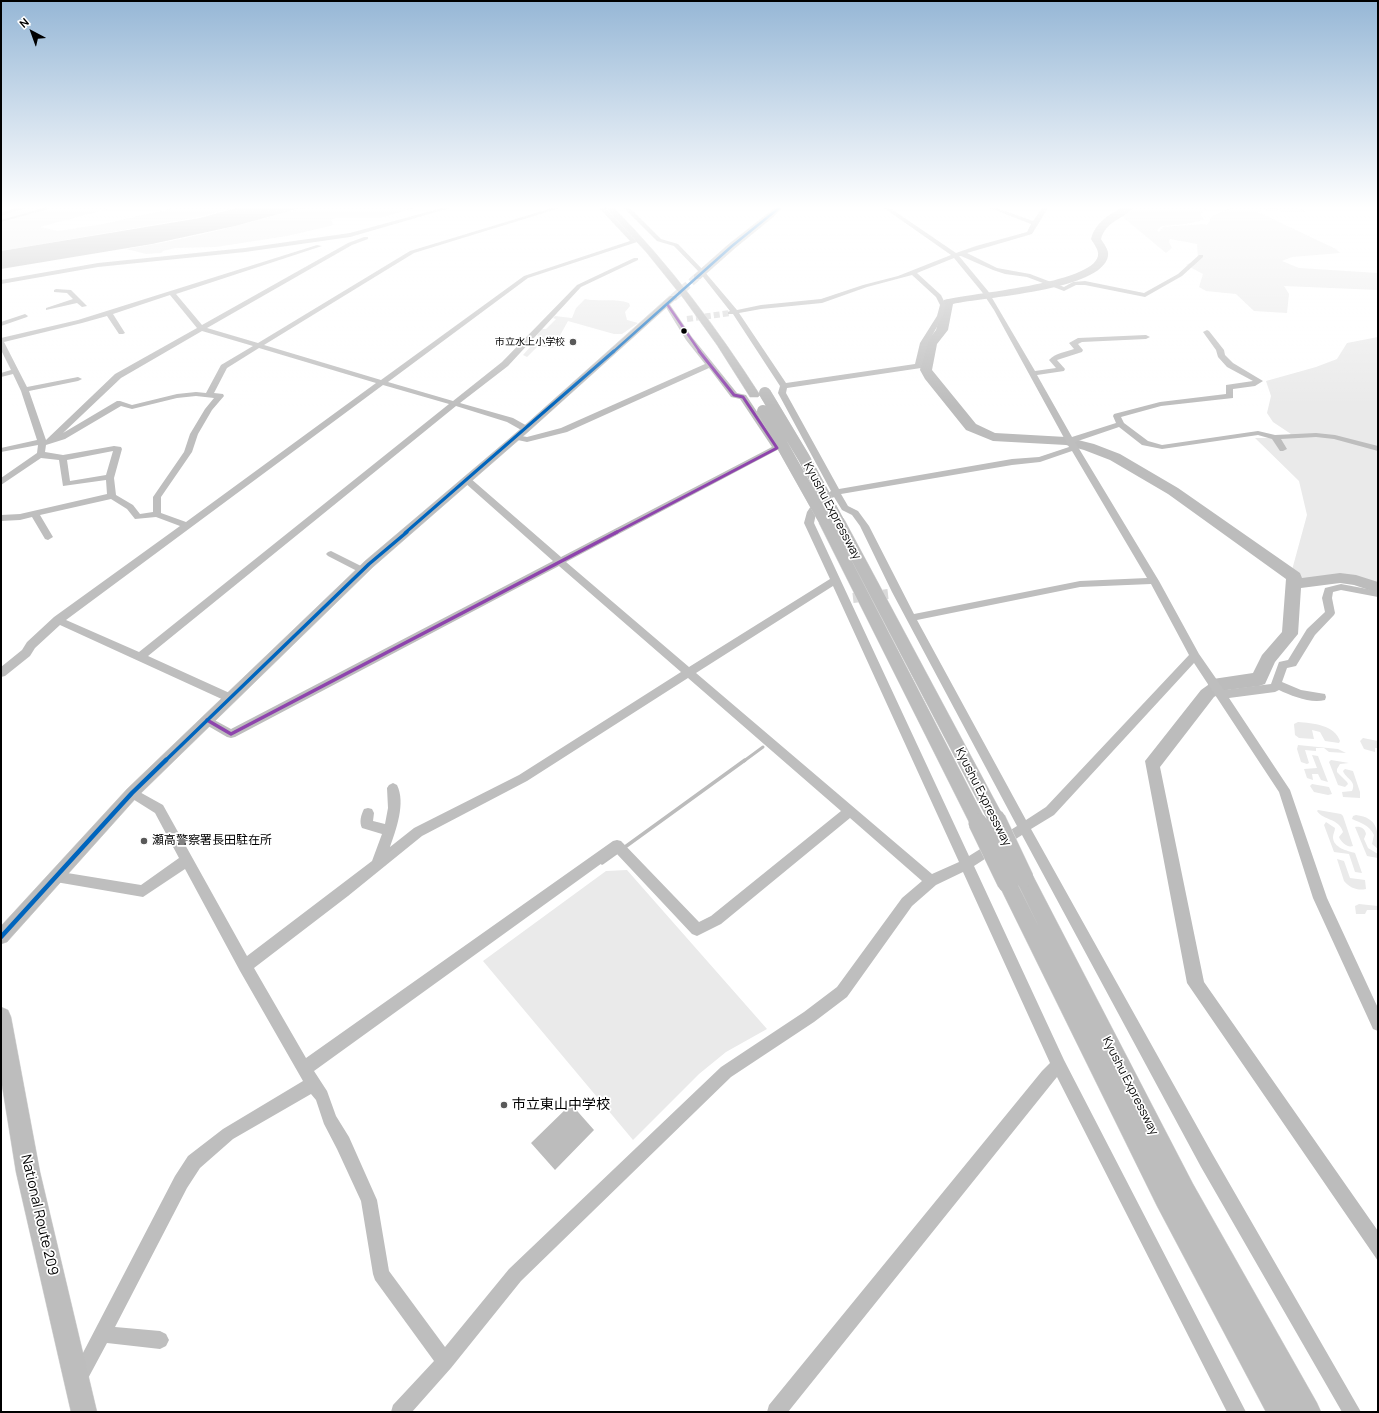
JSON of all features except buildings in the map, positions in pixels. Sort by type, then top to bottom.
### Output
[{"type":"highway","name":"Kyushu Expressway","points":[[672,274],[760,394],[996,819],[1015,880],[1165,1198],[1281,1412]]},
{"type":"highway","name":"Kyushu Expressway","points":[[832,522],[978,823],[1015,880],[1185,1192],[1308,1412]]},
{"type":"highway","name":"National Route 209","points":[[1,1017],[28,1172],[84,1412]]},
{"type":"main road","points":[[1,937],[132,793],[362,570],[526,429],[670,301]]},
{"type":"street","points":[[1,282],[48,274]]},
{"type":"street","points":[[48,309],[88,307],[109,313],[230,274]]},
{"type":"street","points":[[1,482],[39,455],[44,442],[118,376],[298,274]]},
{"type":"street","points":[[209,395],[224,367],[376,274]]},
{"type":"street","points":[[1,673],[26,654],[32,645],[58,620],[526,277],[535,274]]},
{"type":"street","points":[[140,657],[505,364],[579,286],[604,274]]},
{"type":"street","points":[[733,312],[761,307],[822,301],[907,274]]},
{"type":"street","points":[[784,386],[918,366],[924,343],[940,316],[943,305],[939,296],[915,274]]},
{"type":"street","points":[[973,274],[985,291],[1072,444],[1154,581],[1196,656],[1220,695],[1284,790],[1320,898],[1378,1024]]},
{"type":"street","points":[[1020,274],[1028,275],[1064,290],[1075,283],[1084,283],[1145,295],[1181,274]]},
{"type":"street","points":[[700,275],[733,312],[784,386]]},
{"type":"street","points":[[56,291],[68,291],[88,307]]},
{"type":"street","points":[[172,293],[201,329],[260,345],[510,420],[526,429]]},
{"type":"street","points":[[207,720],[231,734],[777,448],[743,397],[734,395],[690,338],[678,321],[670,301]]},
{"type":"street","points":[[1,340],[80,322],[88,307]]},
{"type":"street","points":[[109,313],[121,333]]},
{"type":"street","points":[[1,324],[25,316]]},
{"type":"street","points":[[678,321],[687,319]]},
{"type":"street","points":[[1207,332],[1220,350],[1221,356],[1230,365],[1259,381],[1252,384],[1229,387],[1230,396],[1160,404],[1117,416],[1120,424],[1145,443],[1162,447],[1252,434],[1275,437],[1316,435],[1335,437],[1378,448]]},
{"type":"street","points":[[1033,374],[1061,369],[1053,360],[1079,350],[1073,343],[1081,340],[1146,337]]},
{"type":"street","points":[[1,343],[25,390],[44,442]]},
{"type":"street","points":[[516,437],[528,440],[564,430],[711,364]]},
{"type":"street","points":[[1,375],[15,371]]},
{"type":"street","points":[[25,390],[78,379]]},
{"type":"street","points":[[784,386],[782,393],[836,492],[845,508],[855,513],[864,526],[893,593],[912,618],[1024,828],[1207,1162],[1352,1412]]},
{"type":"street","points":[[1,450],[62,437],[120,403],[132,407],[177,396],[196,394],[220,396],[194,434],[188,452],[157,497],[157,514]]},
{"type":"street","points":[[1120,424],[1040,459],[1012,462],[836,492],[812,508],[809,524],[835,580],[848,599],[965,865],[1059,1065],[1238,1412]]},
{"type":"street","points":[[1275,437],[1283,449]]},
{"type":"street","points":[[39,455],[62,458],[114,448],[118,449],[110,477],[109,487],[112,496],[130,507],[138,517],[157,514],[186,525]]},
{"type":"street","points":[[62,458],[66,484],[110,477]]},
{"type":"street","points":[[467,480],[560,562],[931,881]]},
{"type":"street","points":[[1,518],[20,517],[112,496]]},
{"type":"street","points":[[35,514],[48,537]]},
{"type":"street","points":[[331,554],[362,570]]},
{"type":"street","points":[[245,966],[418,832],[523,778],[835,580]]},
{"type":"street","points":[[912,618],[1080,584],[1154,581]]},
{"type":"street","points":[[1220,695],[1275,688],[1283,665],[1292,663],[1311,632],[1330,613],[1327,598],[1328,590],[1342,587],[1378,594]]},
{"type":"street","points":[[58,620],[230,698]]},
{"type":"street","points":[[400,1412],[445,1362],[515,1275],[726,1072],[809,1017],[842,992],[907,902],[931,881],[965,865],[1050,811],[1196,656]]},
{"type":"street","points":[[1276,684],[1299,694],[1321,697]]},
{"type":"street","points":[[376,866],[390,831],[395,799],[393,788]]},
{"type":"street","points":[[132,793],[159,809],[245,966],[313,1084],[322,1096],[329,1119],[343,1143],[369,1200],[381,1274],[445,1362]]},
{"type":"street","points":[[305,1068],[617,845],[697,930],[716,920],[850,811]]},
{"type":"street","points":[[368,813],[366,824],[390,831]]},
{"type":"street","points":[[55,877],[142,891],[187,860]]},
{"type":"street","points":[[776,1412],[1047,1076],[1059,1065]]},
{"type":"street","points":[[77,1382],[181,1182],[194,1162],[228,1134],[313,1084]]},
{"type":"street","points":[[102,1334],[160,1340]]},
{"type":"shaded area","points":[[1203,274],[1378,274],[1378,290],[1284,286],[1289,294],[1287,313],[1254,311],[1236,294],[1206,291],[1199,287]]},
{"type":"shaded area","points":[[585,299],[629,303],[630,306],[625,312],[627,320],[638,323],[622,334],[614,334],[568,321],[553,348],[538,346],[527,357],[523,355],[539,337],[537,335],[542,329],[546,329],[556,319],[553,318],[555,316],[572,318],[576,308]]},
{"type":"shaded area","points":[[1378,337],[1378,584],[1341,574],[1303,579],[1292,570],[1307,515],[1299,481],[1255,438],[1279,438],[1291,434],[1273,422],[1267,413],[1271,396],[1266,381],[1316,367],[1337,359],[1347,343]]},
{"type":"shaded area","points":[[1239,677],[1247,687],[1228,689],[1214,697],[1160,767],[1204,982],[1378,1231],[1378,1261],[1187,983],[1145,761],[1201,690],[1208,684],[1218,679]]},
{"type":"shaded area","points":[[1298,722],[1317,724],[1328,728],[1333,731],[1340,741],[1339,743],[1325,741],[1320,732],[1312,730],[1314,739],[1299,738],[1295,735],[1294,724]]},
{"type":"shaded area","points":[[1363,738],[1378,741],[1378,748],[1375,748],[1375,752],[1364,749],[1360,741]]},
{"type":"shaded area","points":[[1298,745],[1338,749],[1346,753],[1329,752],[1324,748],[1316,748],[1316,751],[1305,750],[1309,763],[1307,764],[1301,762],[1297,749]]},
{"type":"shaded area","points":[[1312,755],[1318,756],[1328,782],[1321,780],[1318,774],[1312,774],[1313,780],[1307,778],[1304,769],[1317,768]]},
{"type":"shaded area","points":[[1331,760],[1349,763],[1340,764],[1337,769],[1337,772],[1348,784],[1345,787],[1338,785],[1329,762]]},
{"type":"shaded area","points":[[1345,769],[1353,771],[1360,792],[1360,798],[1343,797],[1342,792],[1352,791],[1353,788],[1352,782],[1344,774],[1343,771]]},
{"type":"shaded area","points":[[1312,784],[1329,787],[1332,794],[1328,795],[1314,792],[1310,786]]},
{"type":"shaded area","points":[[1317,811],[1341,814],[1343,816],[1353,846],[1343,843],[1339,837],[1343,832],[1341,827],[1335,822],[1323,817]]},
{"type":"shaded area","points":[[1356,815],[1369,819],[1373,822],[1378,836],[1378,849],[1372,844],[1374,835],[1370,829],[1352,819],[1353,816]]},
{"type":"shaded area","points":[[1326,822],[1335,828],[1333,837],[1335,844],[1355,853],[1362,873],[1355,872],[1349,854],[1334,852],[1324,825]]},
{"type":"shaded area","points":[[1355,827],[1360,827],[1365,830],[1366,834],[1364,839],[1368,848],[1378,854],[1378,858],[1367,856]]},
{"type":"shaded area","points":[[1337,859],[1344,861],[1350,878],[1365,880],[1366,889],[1363,890],[1351,887],[1344,881]]},
{"type":"shaded area","points":[[627,870],[767,1029],[726,1052],[699,1074],[633,1140],[483,961],[606,871]]},
{"type":"shaded area","points":[[1359,904],[1378,906],[1378,910],[1367,910],[1365,914],[1356,914],[1355,906]]},
{"type":"shaded area","points":[[571,1104],[594,1130],[555,1170],[531,1143]]},
{"type":"waterway","points":[[1082,274],[1038,288],[964,298],[948,302],[942,330],[931,344],[926,370],[929,376],[971,427],[993,437],[1066,441],[1089,447],[1115,457],[1173,491],[1294,577],[1290,634],[1268,659],[1259,679],[1219,684]]},
{"type":"waterway","points":[[1294,584],[1340,578],[1356,580],[1378,588]]},
{"type":"waterway","points":[[744,761],[763,747]]},
{"type":"waterway","points":[[625,847],[745,760]]},
{"type":"waterway","points":[[602,863],[616,853]]},
{"type":"tunnel","points":[[673,298],[697,277]]},
{"type":"tunnel","points":[[687,319],[730,313]]},
{"type":"tunnel","points":[[853,598],[888,594]]},
{"type":"transit line","points":[[1,937],[132,793],[369,564],[526,429],[701,274]]},
{"type":"transit line","points":[[207,720],[231,734],[777,448],[743,397],[734,395],[689,338],[667,304]]},
{"type":"place","name":"市立水上小学校","points":[[573,342]]},
{"type":"place","name":"瀬高警察署長田駐在所","points":[[144,841]]},
{"type":"place","name":"市立東山中学校","points":[[504,1105]]}]
